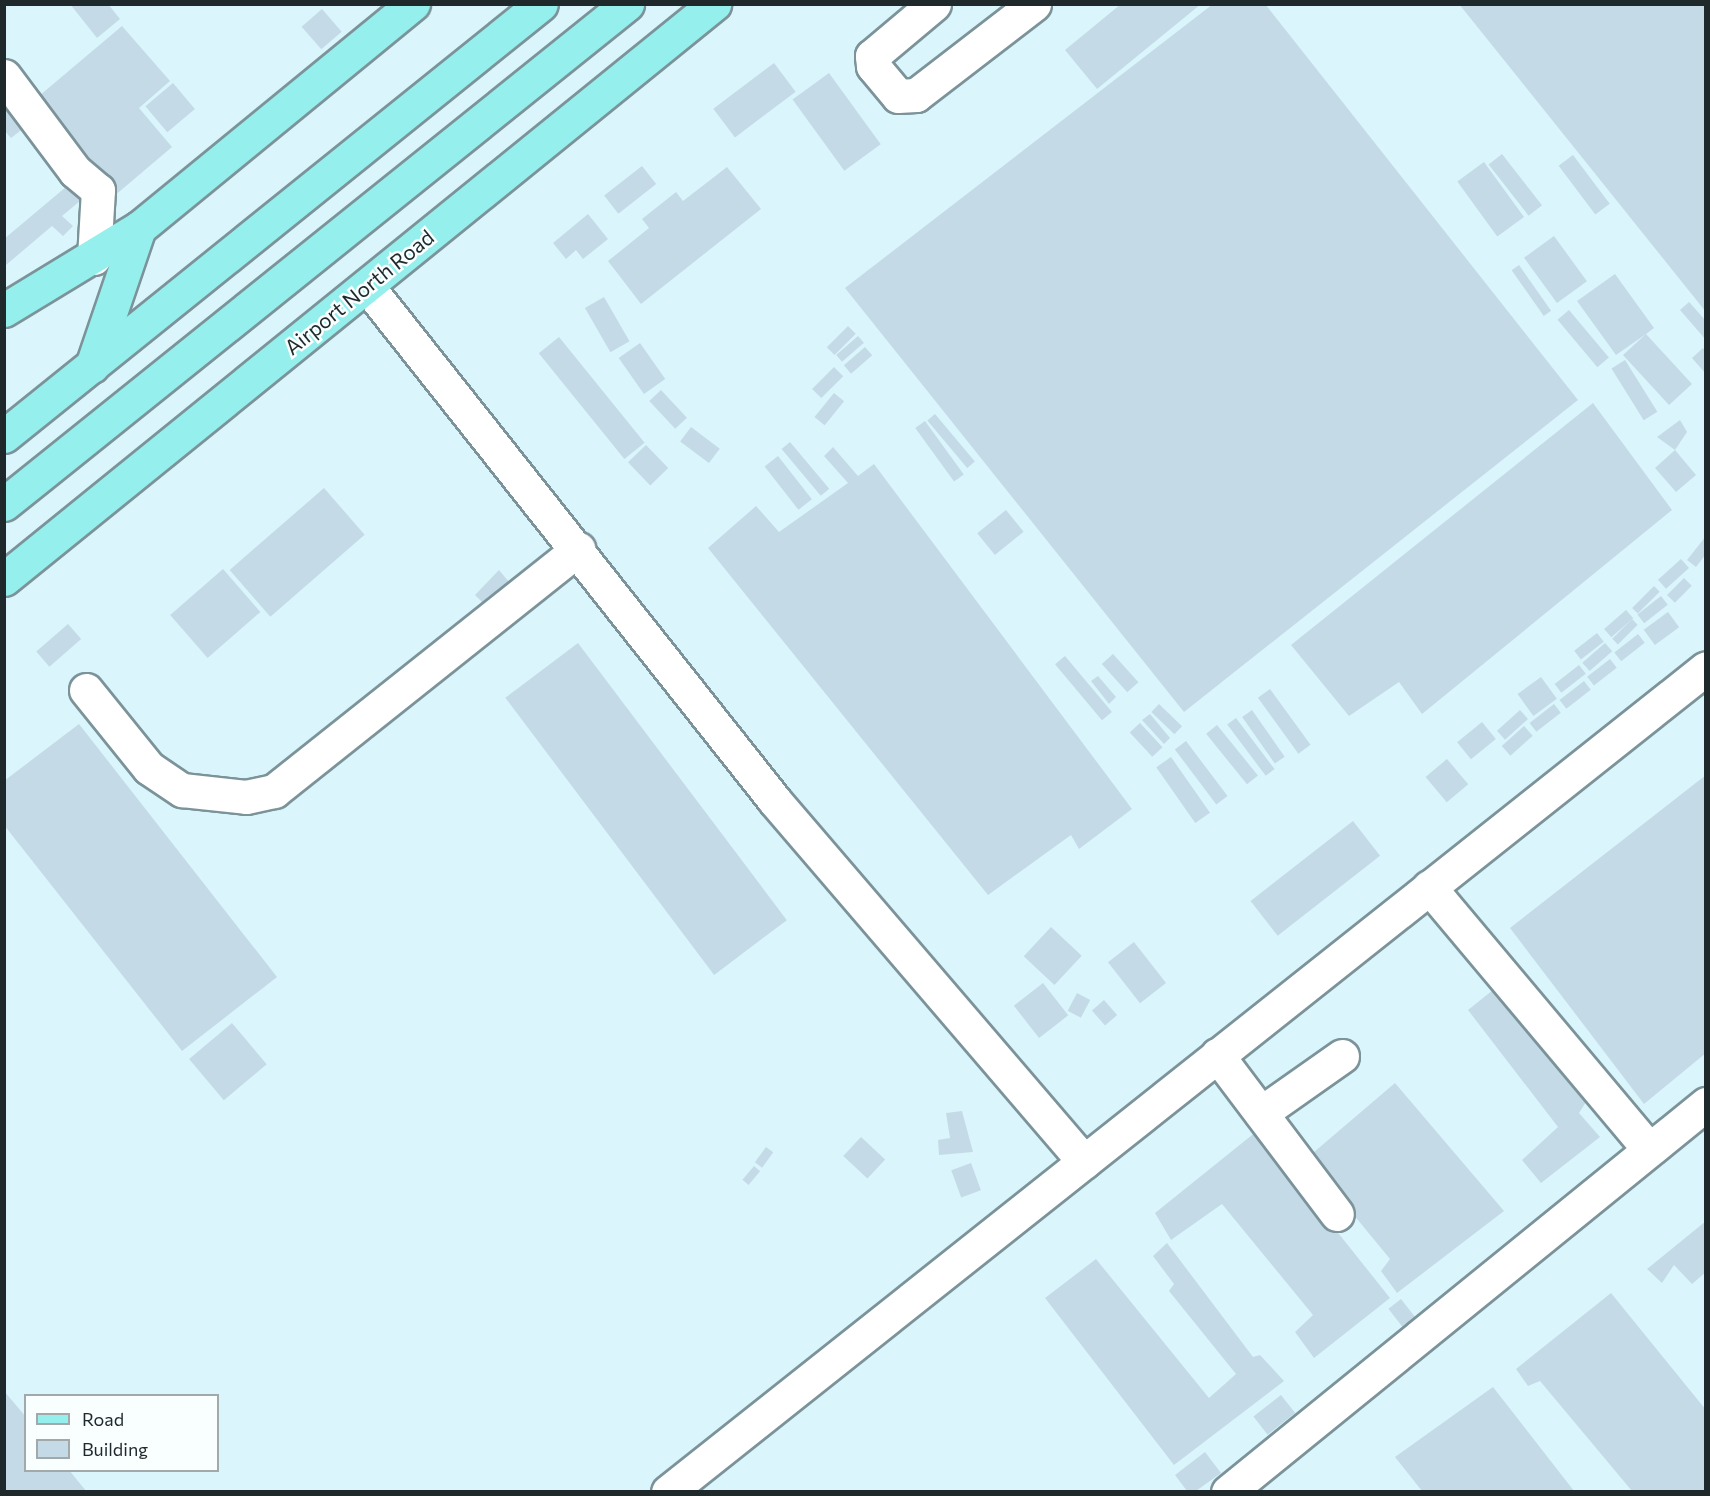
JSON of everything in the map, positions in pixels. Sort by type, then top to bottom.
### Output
[{"type":"main road","points":[[4,310],[94,258],[139,228],[413,4]]},
{"type":"main road","points":[[355,52],[436,4]]},
{"type":"main road","points":[[4,436],[541,4]]},
{"type":"main road","points":[[4,504],[627,4]]},
{"type":"main road","name":"Airport North Road","points":[[4,579],[714,4]]},
{"type":"main road","points":[[92,366],[139,228]]},
{"type":"lane","points":[[934,4],[872,56],[873,66],[898,96],[916,95],[1034,4]]},
{"type":"lane","points":[[4,76],[75,171],[98,190],[94,258]]},
{"type":"lane","points":[[367,286],[501,460],[578,549],[775,801],[1084,1162]]},
{"type":"lane","points":[[86,690],[149,768],[182,790],[246,797],[274,791],[578,549]]},
{"type":"lane","points":[[668,1491],[1706,668]]},
{"type":"lane","points":[[1429,887],[1649,1149]]},
{"type":"lane","points":[[1217,1055],[1337,1214]]},
{"type":"lane","points":[[1261,1113],[1342,1056]]},
{"type":"lane","points":[[1228,1491],[1649,1149],[1704,1107]]},
{"type":"building","points":[[70,4],[108,4],[120,19],[97,38]]},
{"type":"building","points":[[1121,4],[1201,4],[1097,89],[1065,50]]},
{"type":"building","points":[[1213,4],[1265,4],[1578,400],[1184,712],[845,288]]},
{"type":"building","points":[[1459,4],[1706,4],[1706,312]]},
{"type":"building","points":[[322,9],[342,32],[321,49],[302,27]]},
{"type":"building","points":[[122,26],[170,81],[139,108],[172,147],[113,197],[42,113],[48,107],[39,96]]},
{"type":"building","points":[[774,63],[796,92],[735,137],[713,109]]},
{"type":"building","points":[[829,73],[881,144],[844,171],[793,99]]},
{"type":"building","points":[[4,76],[37,118],[11,138],[4,130]]},
{"type":"building","points":[[173,83],[195,109],[167,132],[145,106]]},
{"type":"building","points":[[1502,154],[1542,205],[1529,216],[1489,164]]},
{"type":"building","points":[[1573,155],[1610,204],[1595,215],[1559,166]]},
{"type":"building","points":[[1484,162],[1524,217],[1497,236],[1457,181]]},
{"type":"building","points":[[642,166],[656,184],[618,214],[604,196]]},
{"type":"building","points":[[727,167],[761,209],[641,304],[608,261],[649,228],[642,219],[676,192],[683,201]]},
{"type":"building","points":[[79,176],[92,191],[62,216],[73,226],[63,236],[52,226],[6,265],[4,239]]},
{"type":"building","points":[[588,214],[608,239],[583,259],[576,250],[566,259],[553,243]]},
{"type":"building","points":[[1554,236],[1587,281],[1557,303],[1524,258]]},
{"type":"building","points":[[1519,265],[1551,311],[1544,316],[1512,270]]},
{"type":"building","points":[[1615,274],[1654,328],[1616,355],[1577,301]]},
{"type":"building","points":[[604,297],[630,341],[610,352],[585,308]]},
{"type":"building","points":[[1689,302],[1706,321],[1706,340],[1680,310]]},
{"type":"building","points":[[1569,310],[1609,357],[1597,367],[1558,320]]},
{"type":"building","points":[[848,326],[856,334],[835,355],[827,347]]},
{"type":"building","points":[[1646,334],[1692,384],[1669,405],[1623,355]]},
{"type":"building","points":[[858,336],[864,343],[842,362],[836,355]]},
{"type":"building","points":[[559,337],[645,443],[624,459],[539,353]]},
{"type":"building","points":[[640,343],[665,379],[644,394],[619,358]]},
{"type":"building","points":[[865,347],[872,355],[851,374],[844,365]]},
{"type":"building","points":[[1703,348],[1706,351],[1706,374],[1692,358]]},
{"type":"building","points":[[1625,360],[1657,412],[1644,420],[1611,368]]},
{"type":"building","points":[[834,367],[843,376],[821,398],[812,389]]},
{"type":"building","points":[[661,390],[687,418],[675,429],[649,401]]},
{"type":"building","points":[[834,393],[844,401],[825,425],[814,417]]},
{"type":"building","points":[[1593,403],[1672,510],[1422,714],[1399,682],[1349,716],[1291,645]]},
{"type":"building","points":[[935,414],[975,461],[967,468],[927,420]]},
{"type":"building","points":[[1680,420],[1687,432],[1675,450],[1657,437]]},
{"type":"building","points":[[925,421],[964,474],[954,481],[915,428]]},
{"type":"building","points":[[691,427],[720,449],[709,463],[680,441]]},
{"type":"building","points":[[790,442],[829,489],[821,496],[782,449]]},
{"type":"building","points":[[646,445],[668,468],[650,485],[628,462]]},
{"type":"building","points":[[833,447],[858,476],[874,464],[1132,809],[1079,849],[1071,835],[988,895],[708,548],[756,506],[779,532],[848,483],[824,456]]},
{"type":"building","points":[[1675,450],[1696,475],[1676,492],[1655,468]]},
{"type":"building","points":[[778,456],[812,499],[798,510],[765,466]]},
{"type":"building","points":[[324,488],[365,535],[270,617],[230,570]]},
{"type":"building","points":[[1006,510],[1024,532],[995,555],[977,533]]},
{"type":"building","points":[[1706,536],[1706,554],[1696,567],[1687,560]]},
{"type":"building","points":[[1681,559],[1689,568],[1666,589],[1658,580]]},
{"type":"building","points":[[223,569],[260,612],[208,658],[170,615]]},
{"type":"building","points":[[499,570],[527,604],[503,623],[475,595]]},
{"type":"building","points":[[1684,578],[1692,586],[1675,603],[1667,595]]},
{"type":"building","points":[[1654,586],[1660,592],[1638,614],[1632,608]]},
{"type":"building","points":[[1661,596],[1668,605],[1644,623],[1637,614]]},
{"type":"building","points":[[1626,610],[1633,618],[1611,637],[1604,629]]},
{"type":"building","points":[[1668,612],[1679,627],[1655,645],[1644,630]]},
{"type":"building","points":[[1632,619],[1638,625],[1618,644],[1612,639]]},
{"type":"building","points":[[68,624],[81,639],[49,667],[36,652]]},
{"type":"building","points":[[1597,633],[1604,642],[1581,660],[1574,651]]},
{"type":"building","points":[[1638,634],[1645,643],[1621,661],[1614,652]]},
{"type":"building","points":[[578,643],[787,920],[714,975],[505,698]]},
{"type":"building","points":[[1605,643],[1612,651],[1590,671],[1582,663]]},
{"type":"building","points":[[1113,654],[1138,682],[1127,692],[1102,664]]},
{"type":"building","points":[[1065,656],[1112,712],[1102,720],[1055,664]]},
{"type":"building","points":[[1610,659],[1617,668],[1594,686],[1587,677]]},
{"type":"building","points":[[1579,665],[1586,674],[1561,693],[1555,684]]},
{"type":"building","points":[[1098,676],[1116,697],[1109,704],[1091,681]]},
{"type":"building","points":[[1541,677],[1557,699],[1533,716],[1518,694]]},
{"type":"building","points":[[1584,681],[1591,690],[1566,709],[1560,700]]},
{"type":"building","points":[[1270,689],[1311,745],[1298,754],[1258,698]]},
{"type":"building","points":[[1159,704],[1182,726],[1174,734],[1151,712]]},
{"type":"building","points":[[1554,704],[1561,713],[1536,732],[1530,723]]},
{"type":"building","points":[[1252,710],[1285,757],[1275,764],[1242,717]]},
{"type":"building","points":[[1520,710],[1528,719],[1505,740],[1497,731]]},
{"type":"building","points":[[1150,714],[1170,738],[1164,744],[1142,720]]},
{"type":"building","points":[[1236,718],[1275,769],[1266,776],[1227,725]]},
{"type":"building","points":[[1482,722],[1496,739],[1471,759],[1457,742]]},
{"type":"building","points":[[1140,723],[1163,747],[1152,757],[1130,733]]},
{"type":"building","points":[[79,724],[277,977],[182,1051],[4,825],[4,781]]},
{"type":"building","points":[[1217,725],[1258,776],[1247,784],[1206,734]]},
{"type":"building","points":[[1524,726],[1533,736],[1510,756],[1502,746]]},
{"type":"building","points":[[1186,741],[1228,796],[1216,805],[1175,749]]},
{"type":"building","points":[[1171,757],[1210,813],[1195,823],[1156,767]]},
{"type":"building","points":[[1447,759],[1468,784],[1447,802],[1426,777]]},
{"type":"building","points":[[1706,775],[1706,1053],[1644,1104],[1510,928]]},
{"type":"building","points":[[1353,821],[1380,856],[1278,936],[1251,901]]},
{"type":"building","points":[[1051,927],[1082,956],[1054,985],[1024,956]]},
{"type":"building","points":[[1134,942],[1166,983],[1140,1003],[1108,962]]},
{"type":"building","points":[[1043,983],[1068,1015],[1039,1038],[1014,1006]]},
{"type":"building","points":[[1493,990],[1586,1102],[1579,1113],[1600,1137],[1541,1183],[1522,1160],[1558,1127],[1468,1010]]},
{"type":"building","points":[[1077,993],[1090,1000],[1081,1018],[1068,1011]]},
{"type":"building","points":[[1104,1000],[1117,1015],[1105,1026],[1092,1010]]},
{"type":"building","points":[[232,1023],[267,1064],[224,1100],[189,1059]]},
{"type":"building","points":[[1395,1083],[1504,1211],[1397,1293],[1381,1271],[1390,1259],[1307,1158]]},
{"type":"building","points":[[962,1111],[973,1152],[939,1155],[938,1140],[950,1138],[946,1113]]},
{"type":"building","points":[[1257,1131],[1390,1298],[1314,1358],[1295,1332],[1313,1315],[1222,1204],[1171,1240],[1155,1213]]},
{"type":"building","points":[[861,1137],[885,1160],[867,1179],[843,1156]]},
{"type":"building","points":[[766,1147],[773,1152],[762,1168],[755,1162]]},
{"type":"building","points":[[971,1163],[981,1190],[961,1197],[951,1170]]},
{"type":"building","points":[[754,1166],[760,1171],[749,1185],[742,1180]]},
{"type":"building","points":[[1706,1221],[1706,1272],[1692,1284],[1674,1265],[1662,1283],[1647,1269]]},
{"type":"building","points":[[1167,1243],[1253,1357],[1260,1355],[1284,1381],[1174,1465],[1045,1298],[1096,1259],[1209,1398],[1236,1374],[1169,1291],[1174,1284],[1153,1256]]},
{"type":"building","points":[[1611,1293],[1706,1410],[1706,1491],[1632,1491],[1540,1381],[1528,1386],[1516,1369]]},
{"type":"building","points":[[1401,1299],[1418,1321],[1406,1331],[1388,1309]]},
{"type":"building","points":[[1493,1387],[1574,1491],[1422,1491],[1395,1457]]},
{"type":"building","points":[[4,1391],[24,1415],[24,1472],[71,1472],[86,1491],[4,1491]]},
{"type":"building","points":[[1281,1395],[1295,1413],[1268,1435],[1253,1417]]},
{"type":"building","points":[[1205,1452],[1221,1473],[1196,1491],[1187,1491],[1175,1475]]}]
